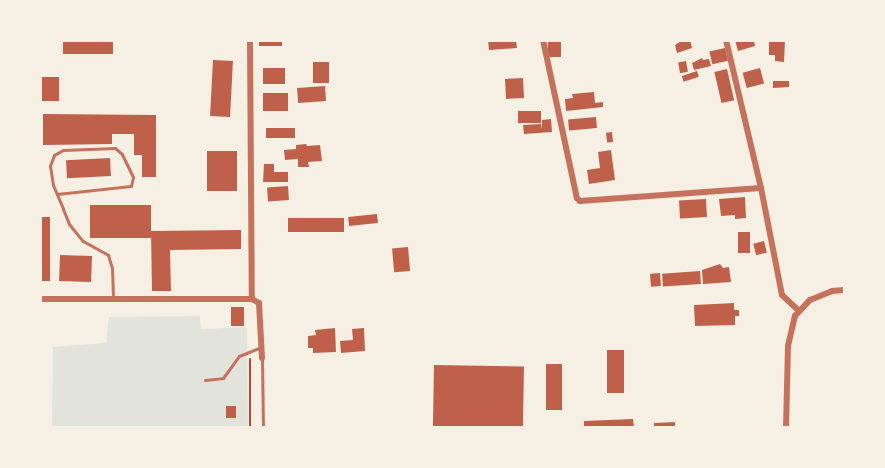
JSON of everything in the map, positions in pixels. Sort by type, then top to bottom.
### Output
[{"type":"street","points":[[250,40],[252,298]]},
{"type":"street","points":[[543,40],[577,198],[580,201],[761,188]]},
{"type":"street","points":[[726,40],[761,188],[782,294],[798,310]]},
{"type":"street","points":[[786,428],[788,346],[798,310],[822,294],[844,290]]},
{"type":"street","points":[[40,298],[252,298],[259,303],[262,358]]},
{"type":"lane","points":[[57,194],[131,186],[133,177],[122,154],[115,148],[63,150],[54,155],[50,166],[57,194],[76,235],[108,255],[112,268],[113,298]]},
{"type":"lane","points":[[205,380],[223,378],[237,358],[261,347]]},
{"type":"lane","points":[[262,358],[263,428]]},
{"type":"path","points":[[250,353],[250,428]]},
{"type":"shaded area","points":[[200,316],[201,329],[247,327],[248,427],[52,428],[53,347],[106,343],[109,317]]},
{"type":"building","points":[[63,40],[113,40],[113,54],[63,54]]},
{"type":"building","points":[[259,40],[282,40],[282,46],[259,46]]},
{"type":"building","points":[[488,40],[516,40],[517,48],[489,50]]},
{"type":"building","points":[[548,40],[561,40],[561,57],[548,57]]},
{"type":"building","points":[[683,40],[690,40],[692,48],[677,53],[675,45]]},
{"type":"building","points":[[735,40],[754,40],[755,46],[738,51]]},
{"type":"building","points":[[785,40],[784,62],[775,61],[775,55],[769,55],[769,41]]},
{"type":"building","points":[[725,48],[728,61],[712,64],[709,52]]},
{"type":"building","points":[[702,58],[703,60],[709,59],[711,66],[694,70],[692,63]]},
{"type":"building","points":[[213,60],[233,61],[230,117],[210,116]]},
{"type":"building","points":[[686,61],[688,72],[680,73],[678,62]]},
{"type":"building","points":[[313,62],[329,62],[329,83],[313,83]]},
{"type":"building","points":[[263,68],[285,68],[285,84],[263,84]]},
{"type":"building","points":[[760,68],[764,83],[747,88],[743,73]]},
{"type":"building","points":[[727,69],[734,100],[722,103],[714,72]]},
{"type":"building","points":[[697,71],[699,77],[684,82],[682,76]]},
{"type":"building","points":[[40,77],[59,77],[59,101],[40,101]]},
{"type":"building","points":[[523,78],[524,98],[506,99],[505,79]]},
{"type":"building","points":[[773,81],[789,81],[789,87],[773,88]]},
{"type":"building","points":[[325,86],[326,101],[298,103],[297,88]]},
{"type":"building","points":[[594,92],[595,103],[603,102],[603,107],[566,111],[565,99],[573,98],[572,94]]},
{"type":"building","points":[[263,93],[288,93],[288,111],[263,111]]},
{"type":"building","points":[[518,111],[541,111],[541,123],[518,123]]},
{"type":"building","points":[[43,114],[156,115],[156,177],[142,177],[142,155],[134,155],[134,134],[112,134],[112,144],[43,145]]},
{"type":"building","points":[[596,117],[597,128],[569,130],[568,119]]},
{"type":"building","points":[[551,119],[552,132],[524,134],[523,125],[541,124],[542,129],[542,120]]},
{"type":"building","points":[[266,128],[295,128],[295,138],[266,138]]},
{"type":"building","points":[[612,132],[613,142],[607,143],[606,133]]},
{"type":"building","points":[[306,144],[307,146],[320,145],[322,161],[308,162],[309,167],[298,167],[298,159],[285,160],[284,150],[296,149],[296,145]]},
{"type":"building","points":[[611,150],[615,180],[589,184],[587,170],[600,168],[598,152]]},
{"type":"building","points":[[207,151],[237,151],[237,191],[207,191]]},
{"type":"building","points":[[110,158],[111,176],[67,178],[66,160]]},
{"type":"building","points":[[264,164],[274,164],[274,172],[288,172],[288,182],[263,182]]},
{"type":"building","points":[[288,186],[289,200],[268,201],[267,187]]},
{"type":"building","points":[[745,197],[746,218],[735,219],[735,215],[721,216],[719,199]]},
{"type":"building","points":[[706,199],[707,217],[680,218],[679,200]]},
{"type":"building","points":[[90,205],[151,205],[151,238],[90,238]]},
{"type":"building","points":[[377,214],[378,223],[349,226],[348,217]]},
{"type":"building","points":[[40,217],[50,217],[50,281],[40,281]]},
{"type":"building","points":[[288,218],[344,218],[344,232],[288,232]]},
{"type":"building","points":[[241,230],[241,249],[170,250],[171,291],[152,291],[151,231]]},
{"type":"building","points":[[738,232],[750,232],[750,253],[738,253]]},
{"type":"building","points":[[764,241],[767,253],[756,255],[753,244]]},
{"type":"building","points":[[408,247],[410,271],[394,272],[392,248]]},
{"type":"building","points":[[60,255],[92,256],[91,282],[59,281]]},
{"type":"building","points":[[720,264],[723,268],[729,267],[731,282],[703,284],[702,270]]},
{"type":"building","points":[[700,271],[701,284],[663,287],[662,274]]},
{"type":"building","points":[[660,273],[661,286],[651,287],[650,274]]},
{"type":"building","points":[[734,303],[734,310],[739,310],[739,316],[735,316],[735,325],[695,326],[694,305]]},
{"type":"building","points":[[231,307],[244,307],[244,326],[231,326]]},
{"type":"building","points":[[335,328],[336,352],[313,353],[313,348],[308,348],[308,336],[316,335],[315,330]]},
{"type":"building","points":[[364,328],[365,351],[341,353],[340,341],[353,340],[352,329]]},
{"type":"building","points":[[607,350],[624,350],[624,393],[607,393]]},
{"type":"building","points":[[546,364],[562,364],[562,410],[546,410]]},
{"type":"building","points":[[434,365],[524,367],[523,428],[433,428]]},
{"type":"building","points":[[226,406],[236,406],[236,418],[226,418]]},
{"type":"building","points":[[633,419],[634,428],[584,428],[584,421]]},
{"type":"building","points":[[675,422],[675,428],[654,428],[654,423]]}]
